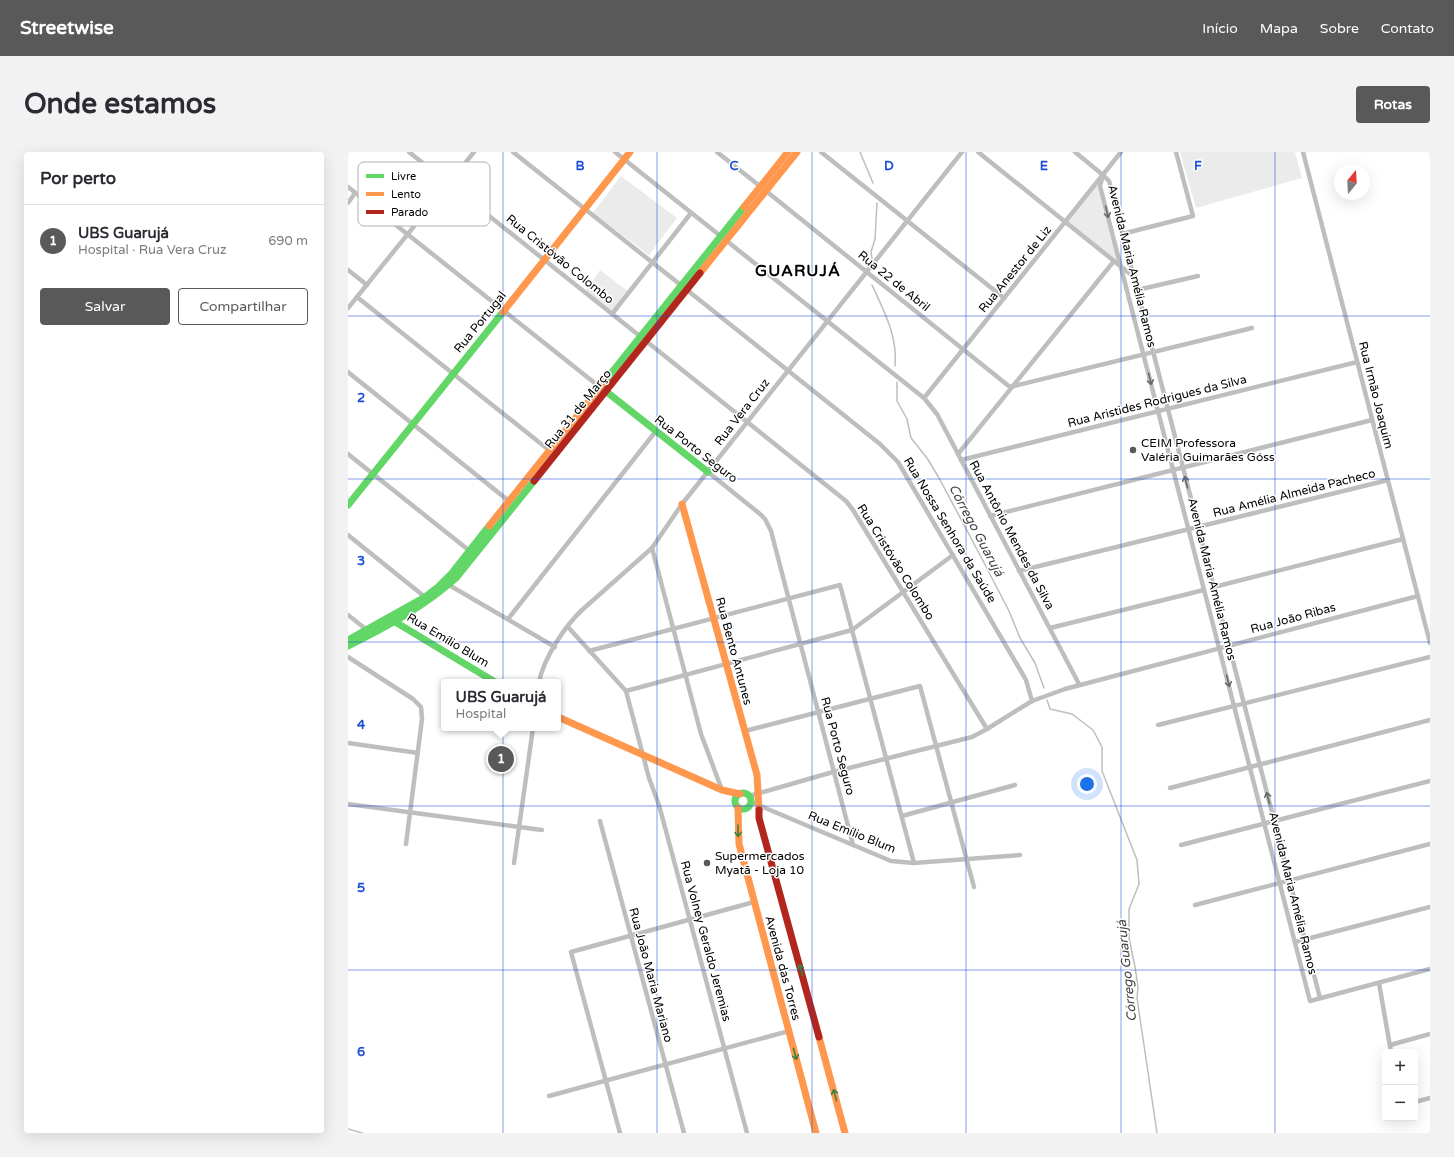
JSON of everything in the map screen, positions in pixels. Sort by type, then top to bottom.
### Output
[{"type":"main road","name":"Rua Portugal","points":[[348,505],[630,152]]},
{"type":"main road","name":"Rua 31 de Março","points":[[348,640],[438,595],[449,584],[475,555],[603,390],[724,239],[763,189],[788,152]]},
{"type":"main road","name":"Rua 31 de Março","points":[[763,189],[797,152]]},
{"type":"main road","name":"Rua 31 de Março","points":[[348,646],[392,619],[444,582],[471,552],[550,451],[603,390]]},
{"type":"main road","name":"Rua Porto Seguro","points":[[603,390],[708,472]]},
{"type":"main road","name":"Rua Bento Antunes","points":[[682,504],[757,775],[759,806]]},
{"type":"main road","name":"Rua Emílio Blum","points":[[392,619],[490,679]]},
{"type":"main road","points":[[561,718],[722,790],[745,794],[750,801],[746,809],[736,804],[722,790]]},
{"type":"main road","points":[[736,804],[737,796],[740,794]]},
{"type":"main road","name":"Avenida das Torres","points":[[750,801],[759,818],[845,1133]]},
{"type":"main road","name":"Avenida das Torres","points":[[736,804],[739,844],[816,1133]]},
{"type":"main road","name":"Avenida das Torres","points":[[759,806],[759,818]]},
{"type":"street","name":"Rua Cristóvão Colombo","points":[[409,152],[422,162]]},
{"type":"street","points":[[466,162],[474,152]]},
{"type":"street","name":"Rua Nossa Senhora da Saúde","points":[[513,152],[880,444],[898,462],[1026,680],[1032,701]]},
{"type":"street","name":"Rua Antônio Mendes da Silva","points":[[614,152],[924,398],[937,414],[1079,684]]},
{"type":"street","name":"Rua 22 de Abril","points":[[717,152],[1010,387]]},
{"type":"street","points":[[821,152],[1004,298]]},
{"type":"street","name":"Rua Vera Cruz","points":[[540,679],[545,665],[568,627],[582,610],[652,548],[682,504],[962,152]]},
{"type":"street","points":[[978,152],[1134,277]]},
{"type":"street","points":[[1075,152],[1103,175]]},
{"type":"street","name":"Rua Anestor de Liz","points":[[924,398],[1122,152]]},
{"type":"street","points":[[1122,234],[1193,216],[1176,152]]},
{"type":"street","name":"Rua Irmão Joaquim","points":[[1303,152],[1430,643]]},
{"type":"street","name":"Avenida Maria Amélia Ramos","points":[[1103,175],[1109,181],[1122,234],[1320,998],[1310,1001],[1100,186],[1103,175]]},
{"type":"street","name":"Rua Porto Seguro","points":[[348,188],[358,195]]},
{"type":"street","points":[[348,203],[355,193]]},
{"type":"street","points":[[612,314],[691,213]]},
{"type":"street","name":"Rua Cristóvão Colombo","points":[[490,217],[846,501],[853,510],[987,730]]},
{"type":"street","name":"Rua Porto Seguro","points":[[397,226],[603,390]]},
{"type":"street","points":[[348,308],[413,226]]},
{"type":"street","points":[[958,454],[1010,387],[1114,261]]},
{"type":"street","points":[[348,270],[367,284]]},
{"type":"street","points":[[1137,290],[1198,276]]},
{"type":"street","points":[[357,297],[550,451]]},
{"type":"street","points":[[1010,387],[1252,328]]},
{"type":"street","name":"Rua Aristides Rodrigues da Silva","points":[[961,460],[1358,362]]},
{"type":"street","points":[[348,372],[510,502]]},
{"type":"street","points":[[990,516],[1372,420]]},
{"type":"street","points":[[508,620],[656,432]]},
{"type":"street","points":[[348,454],[471,552]]},
{"type":"street","name":"Rua Porto Seguro","points":[[708,472],[760,514],[768,525],[853,845]]},
{"type":"street","name":"Rua Amélia Almeida Pacheco","points":[[1019,571],[1388,480]]},
{"type":"street","points":[[348,535],[425,596]]},
{"type":"street","points":[[1214,587],[1403,539]]},
{"type":"street","points":[[652,548],[701,734],[722,790]]},
{"type":"street","points":[[568,627],[626,691],[852,630],[953,555]]},
{"type":"street","points":[[449,584],[555,647]]},
{"type":"street","points":[[589,651],[840,585],[914,863]]},
{"type":"street","points":[[1050,628],[1204,590]]},
{"type":"street","name":"Rua João Ribas","points":[[750,801],[759,794],[833,772],[972,737],[987,730],[1032,701],[1079,684],[1418,596]]},
{"type":"street","points":[[348,615],[367,630]]},
{"type":"street","points":[[348,657],[412,699],[421,707],[422,719],[406,844]]},
{"type":"street","points":[[1158,725],[1430,657]]},
{"type":"street","points":[[745,731],[920,686],[974,887]]},
{"type":"street","name":"Rua Volney Geraldo Jeremias","points":[[626,691],[659,805],[748,1133]]},
{"type":"street","points":[[1170,788],[1430,720]]},
{"type":"street","points":[[514,864],[533,731]]},
{"type":"street","points":[[348,743],[418,753]]},
{"type":"street","points":[[1181,845],[1430,781]]},
{"type":"street","points":[[902,816],[1016,785]]},
{"type":"street","name":"Rua Emílio Blum","points":[[750,801],[891,860],[914,863],[1020,855]]},
{"type":"street","points":[[348,804],[542,830]]},
{"type":"street","name":"Rua João Maria Mariano","points":[[600,821],[684,1133]]},
{"type":"street","points":[[1196,905],[1430,844]]},
{"type":"street","points":[[620,1133],[571,952],[754,902]]},
{"type":"street","points":[[1295,942],[1430,907]]},
{"type":"street","points":[[1320,998],[1430,969]]},
{"type":"street","points":[[1379,983],[1391,1049]]},
{"type":"street","points":[[549,1096],[789,1031]]},
{"type":"street","points":[[1390,1045],[1430,1034]]},
{"type":"street","points":[[1418,1101],[1430,1098]]},
{"type":"shaded area","points":[[1180,152],[1295,152],[1302,178],[1196,208]]},
{"type":"shaded area","points":[[1103,175],[1100,186],[1121,267],[1065,222]]},
{"type":"shaded area","points":[[621,176],[677,218],[649,255],[593,213]]},
{"type":"shaded area","points":[[600,270],[629,292],[612,314],[585,292]]},
{"type":"waterway","name":"Córrego Guarujá","points":[[860,152],[873,183]]},
{"type":"waterway","name":"Córrego Guarujá","points":[[872,258],[871,252],[875,239],[877,203]]},
{"type":"waterway","name":"Córrego Guarujá","points":[[872,285],[892,334],[895,366]]},
{"type":"waterway","name":"Córrego Guarujá","points":[[897,382],[897,401],[907,419],[911,438],[927,458],[939,478],[980,555],[1009,611],[1020,638],[1035,663],[1044,688]]},
{"type":"waterway","name":"Córrego Guarujá","points":[[1047,700],[1050,709],[1072,714],[1093,730],[1102,747],[1102,771],[1137,860],[1139,884],[1129,909],[1129,938],[1138,987],[1137,998],[1157,1133]]},
{"type":"waterway","points":[[348,1129],[362,1133]]},
{"type":"traffic: fast","points":[[605,381],[744,207]]},
{"type":"traffic: fast","points":[[348,505],[503,312]]},
{"type":"traffic: fast","points":[[603,389],[708,472]]},
{"type":"traffic: fast","points":[[348,646],[390,624],[418,607],[456,578],[534,481]]},
{"type":"traffic: fast","points":[[348,640],[425,597],[438,587],[452,573],[489,526]]},
{"type":"traffic: fast","points":[[392,620],[490,679]]},
{"type":"traffic: fast","points":[[743,793],[750,798],[751,801],[746,808],[743,809],[736,804],[735,801],[740,794],[743,793]]},
{"type":"traffic: slow","points":[[503,312],[630,152]]},
{"type":"traffic: slow","points":[[744,207],[788,152]]},
{"type":"traffic: slow","points":[[700,273],[797,152]]},
{"type":"traffic: slow","points":[[489,526],[605,381]]},
{"type":"traffic: slow","points":[[682,504],[757,775],[759,810]]},
{"type":"traffic: slow","points":[[561,718],[722,790],[740,794]]},
{"type":"traffic: slow","points":[[738,808],[739,844],[816,1133]]},
{"type":"traffic: slow","points":[[819,1037],[845,1133]]},
{"type":"traffic: jam","points":[[534,481],[700,273]]},
{"type":"traffic: jam","points":[[759,810],[759,818],[819,1037]]},
{"type":"place","name":"CEIM Professora Valéria Guimarães Góss","points":[[1133,450]]},
{"type":"place","name":"UBS Guarujá","points":[[501,759]]},
{"type":"place","name":"Supermercados Myatã - Loja 10","points":[[707,863]]},
{"type":"district","name":"GUARUJÁ","points":[[798,270]]}]
